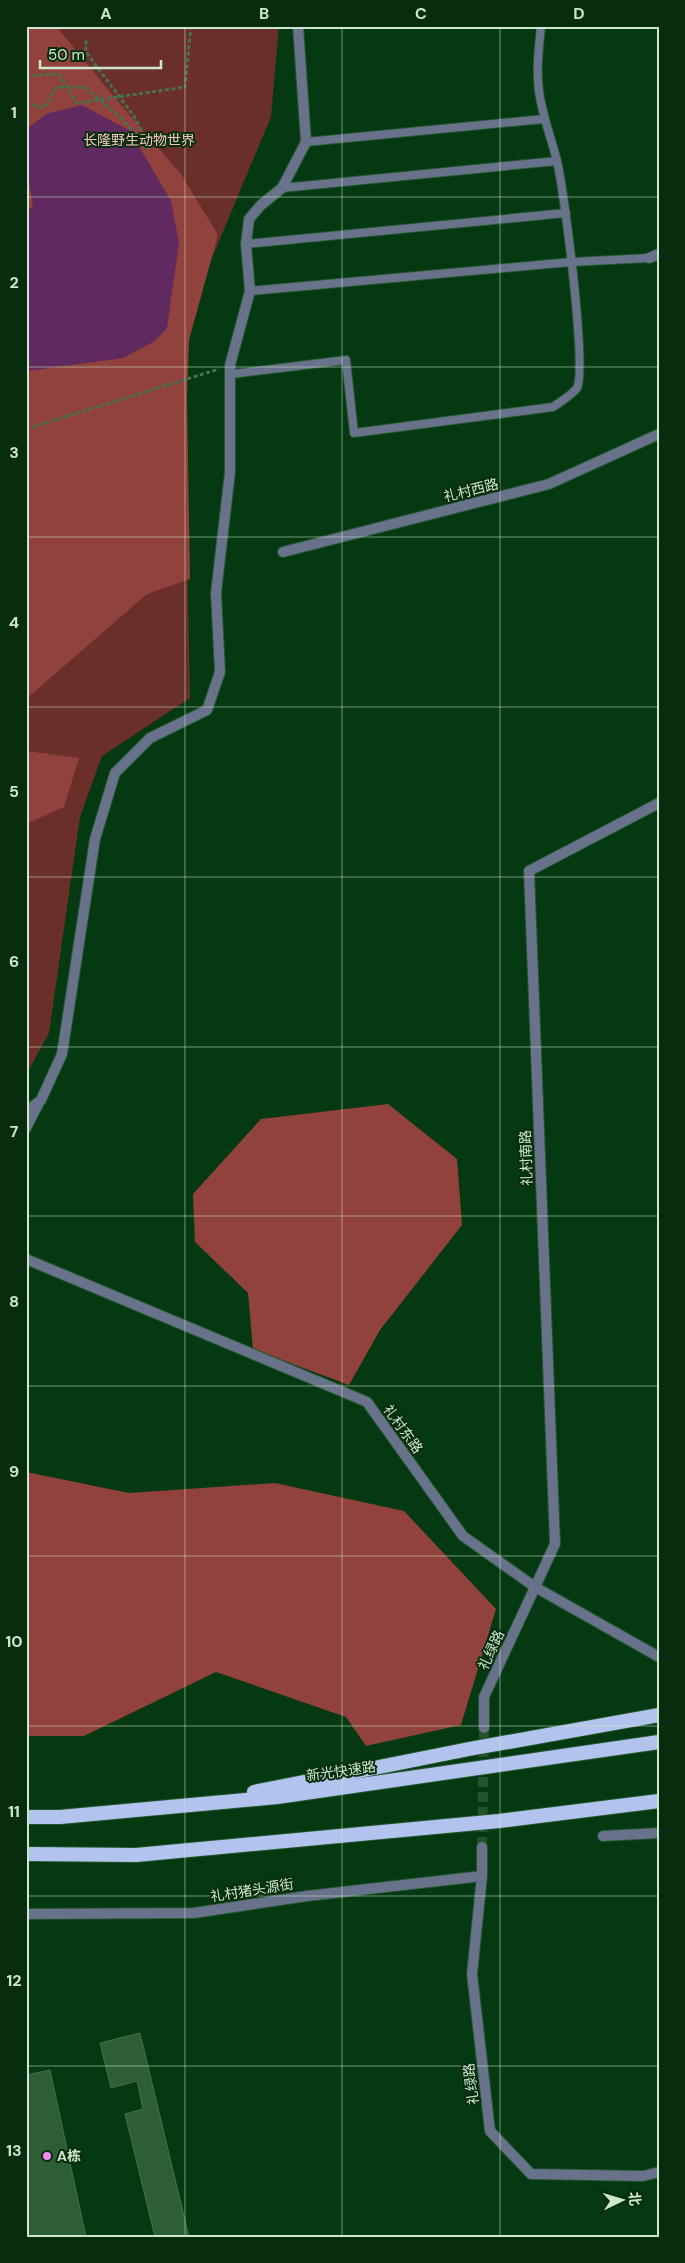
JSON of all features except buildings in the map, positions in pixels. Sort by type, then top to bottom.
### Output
[{"type":"highway","points":[[181,1806],[469,1748],[659,1715]]},
{"type":"highway","name":"新光快速路","points":[[26,1817],[60,1817],[277,1797],[659,1742]]},
{"type":"highway","points":[[26,1854],[136,1855],[499,1821],[658,1801]]},
{"type":"street","points":[[26,1112],[41,1100],[62,1054],[96,839],[115,773],[150,738],[207,710],[220,672],[216,593],[230,472],[231,370],[250,291],[246,244],[249,219],[261,205],[282,188],[306,142],[298,26]]},
{"type":"street","name":"礼村西路","points":[[282,552],[549,484],[659,434]]},
{"type":"street","name":"礼村南路","points":[[535,1587],[555,1544],[529,870],[659,803]]},
{"type":"street","name":"礼村东路","points":[[26,1259],[367,1402],[463,1536],[535,1587],[659,1656]]},
{"type":"street","name":"礼绿路","points":[[484,1728],[484,1697],[535,1587]]},
{"type":"street","points":[[603,1836],[659,1833]]},
{"type":"street","name":"礼绿路","points":[[482,1847],[482,1876],[472,1974],[490,2132],[531,2174],[644,2176],[659,2172]]},
{"type":"street","name":"礼村猪头源街","points":[[26,1914],[194,1912],[307,1896],[482,1876]]},
{"type":"lane","points":[[231,370],[346,360],[354,433],[553,407],[576,388],[580,371],[566,213],[557,161],[544,119],[537,69],[541,26]]},
{"type":"lane","points":[[306,142],[544,119]]},
{"type":"lane","points":[[282,188],[557,161]]},
{"type":"lane","points":[[246,244],[566,213]]},
{"type":"lane","points":[[250,291],[654,256]]},
{"type":"lane","points":[[26,1130],[41,1100]]},
{"type":"path","points":[[26,76],[59,74],[77,103],[185,87],[191,26]]},
{"type":"path","points":[[26,103],[43,108],[57,87],[85,87],[124,121],[149,150],[136,119],[86,52],[86,40]]},
{"type":"path","points":[[26,429],[231,370]]},
{"type":"green space","name":"长隆野生动物世界","points":[[26,26],[279,26],[271,117],[183,327],[190,698],[102,756],[80,817],[49,1033],[26,1075]]},
{"type":"green space","points":[[26,26],[56,26],[114,97],[181,174],[218,235],[189,340],[187,397],[190,579],[147,594],[26,699],[26,371],[123,358],[46,114],[26,130]]},
{"type":"green space","points":[[26,164],[33,205],[26,215]]},
{"type":"green space","points":[[26,751],[79,758],[64,807],[26,824]]},
{"type":"green space","points":[[388,1104],[457,1159],[462,1225],[380,1330],[349,1385],[253,1349],[248,1293],[195,1242],[193,1194],[261,1119]]},
{"type":"green space","points":[[26,1472],[129,1493],[275,1483],[404,1511],[496,1609],[461,1725],[366,1746],[346,1717],[216,1672],[84,1736],[26,1736]]},
{"type":"shaded area","points":[[82,105],[130,131],[171,201],[179,243],[167,328],[155,341],[123,358],[26,371],[26,215],[33,205],[26,164],[26,130],[46,114]]},
{"type":"tunnel","points":[[482,1847],[484,1728]]},
{"type":"place","name":"A栋","points":[[47,2156]]}]
